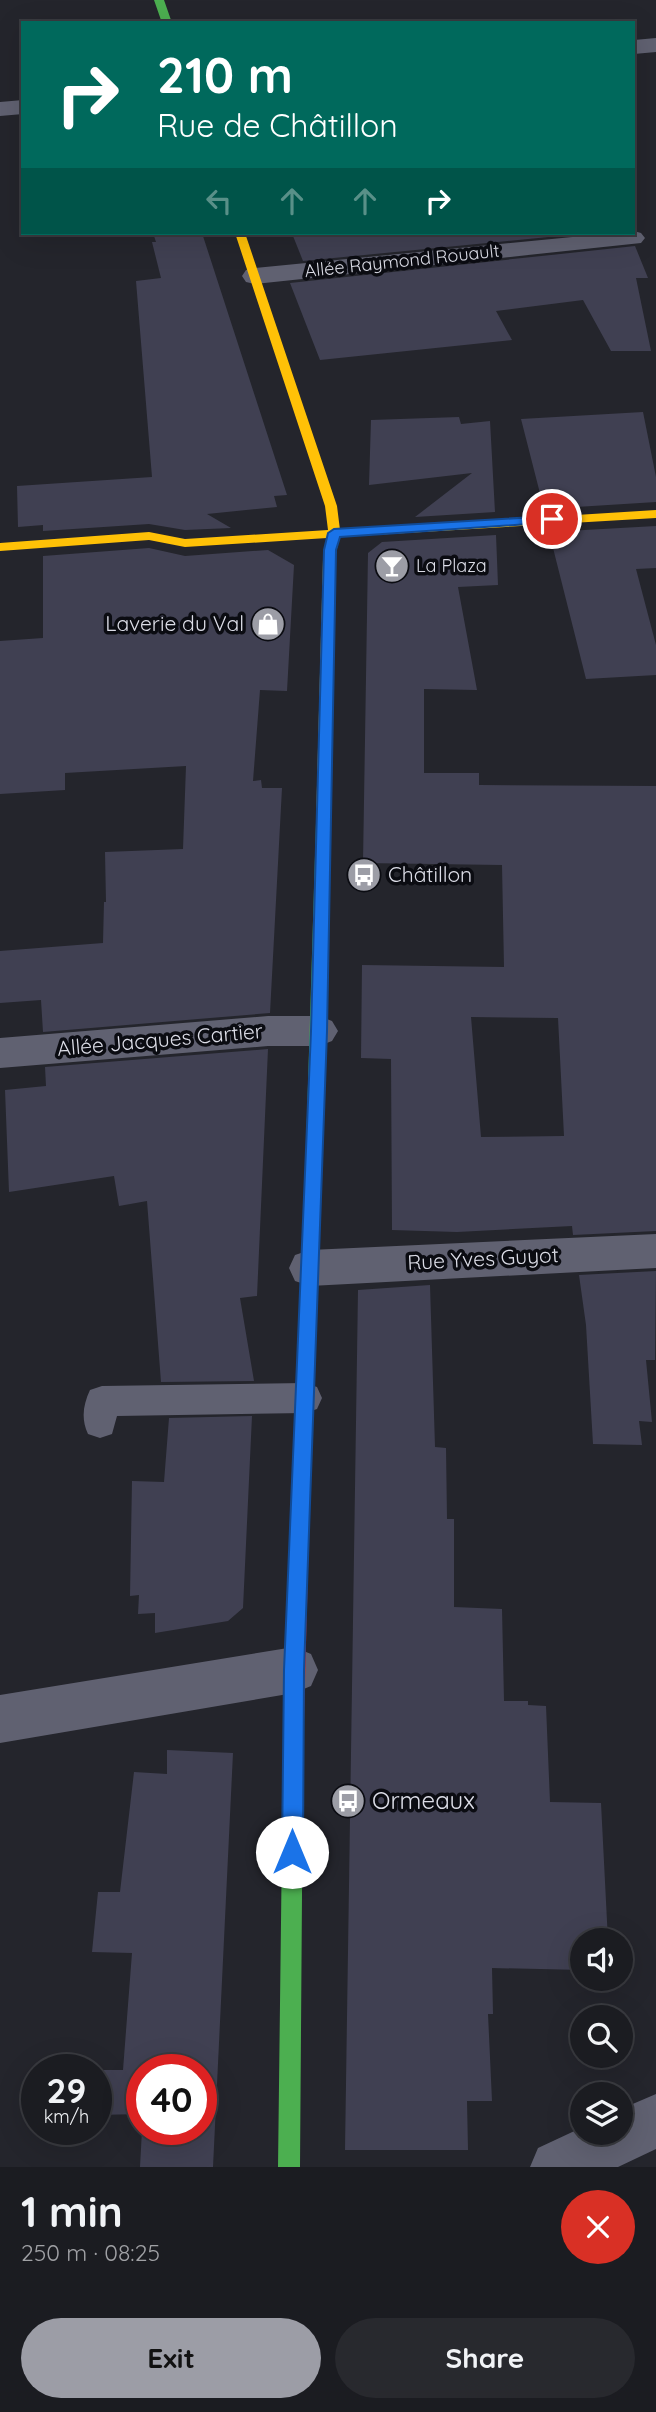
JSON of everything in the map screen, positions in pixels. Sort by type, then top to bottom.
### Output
[{"type":"street","points":[[159,0],[166,21]]},
{"type":"street","points":[[635,47],[656,45]]},
{"type":"street","points":[[0,109],[21,107]]},
{"type":"street","points":[[241,235],[331,506],[334,533],[329,560],[319,1031],[294,1670],[289,2167]]},
{"type":"street","name":"Allée Raymond Rouault","points":[[255,276],[632,238]]},
{"type":"street","points":[[0,547],[149,536],[185,543],[656,513]]},
{"type":"street","name":"Allée Jacques Cartier","points":[[0,1053],[268,1031],[319,1031]]},
{"type":"street","name":"Rue Yves Guyot","points":[[310,1268],[656,1251]]},
{"type":"street","points":[[0,1718],[294,1670]]},
{"type":"street","points":[[557,2167],[656,2121]]},
{"type":"lane","points":[[100,1423],[102,1401],[305,1398]]},
{"type":"building","points":[[154,235],[203,235],[287,495],[274,496],[277,507],[207,514],[231,528],[185,530],[149,524],[43,531],[43,525],[18,527],[17,486],[152,477],[136,281],[161,278],[152,242],[156,242]]},
{"type":"building","points":[[303,235],[569,235],[303,261],[293,236]]},
{"type":"building","points":[[635,246],[648,278],[636,278],[651,351],[611,351],[583,300],[496,311],[512,340],[320,360],[290,283]]},
{"type":"building","points":[[643,412],[656,477],[656,502],[544,509],[521,419]]},
{"type":"building","points":[[459,417],[461,424],[490,421],[495,512],[415,517],[472,473],[369,485],[371,420]]},
{"type":"building","points":[[656,526],[656,568],[636,569],[656,645],[656,675],[586,679],[549,532]]},
{"type":"building","points":[[496,535],[498,585],[458,587],[477,690],[424,689],[424,773],[479,773],[479,785],[656,786],[656,1231],[573,1235],[572,1226],[457,1232],[392,1230],[391,1059],[361,1058],[362,965],[504,967],[502,865],[363,863],[368,553],[382,542]],"holes":[[[471,1017],[558,1018],[564,1136],[481,1137]]]},
{"type":"building","points":[[149,548],[185,556],[268,550],[294,565],[287,691],[260,690],[253,781],[261,780],[262,788],[282,788],[270,1013],[43,1032],[41,1000],[0,1003],[0,951],[103,943],[105,852],[183,849],[186,766],[65,773],[65,790],[0,794],[0,641],[43,638],[43,556]]},
{"type":"building","points":[[268,1049],[257,1296],[240,1298],[254,1381],[161,1382],[147,1201],[119,1206],[114,1176],[9,1192],[5,1090],[46,1086],[45,1067]]},
{"type":"building","points":[[656,1271],[655,1360],[646,1360],[652,1422],[639,1421],[642,1445],[593,1444],[586,1325],[579,1275]]},
{"type":"building","points":[[430,1285],[435,1447],[446,1448],[447,1519],[454,1519],[454,1607],[502,1609],[504,1701],[528,1701],[528,1705],[546,1706],[550,1802],[601,1803],[607,1928],[570,1928],[570,1970],[492,1968],[493,2014],[488,2014],[492,2101],[467,2101],[468,2150],[345,2150],[358,1290]]},
{"type":"building","points":[[252,1416],[243,1608],[228,1621],[155,1633],[155,1613],[138,1614],[139,1595],[130,1596],[132,1481],[164,1482],[169,1418]]},
{"type":"building","points":[[167,1750],[233,1753],[217,2084],[217,2054],[126,2054],[126,2114],[112,2115],[112,2070],[123,2070],[132,1953],[92,1952],[98,1892],[120,1892],[134,1772],[167,1774]]},
{"type":"building","points":[[141,2145],[214,2145],[213,2167],[140,2167]]},
{"type":"traffic: fast","points":[[159,0],[166,21]]},
{"type":"traffic: fast","points":[[312,1214],[323,823]]},
{"type":"traffic: fast","points":[[289,2167],[293,1759]]},
{"type":"traffic: slow","points":[[241,235],[331,506],[334,533],[329,560],[323,823]]},
{"type":"traffic: slow","points":[[0,547],[149,536],[185,543],[656,514]]},
{"type":"traffic: slow","points":[[301,1494],[312,1214]]},
{"type":"traffic: jam","points":[[293,1759],[301,1494]]},
{"type":"place","name":"La Plaza","points":[[392,566]]},
{"type":"place","name":"Laverie du Val","points":[[268,624]]},
{"type":"place","name":"Châtillon","points":[[364,875]]},
{"type":"place","name":"Ormeaux","points":[[348,1801]]},
{"type":"route","points":[[292,1852],[294,1670],[319,1031],[330,550],[334,533],[552,519]]}]
